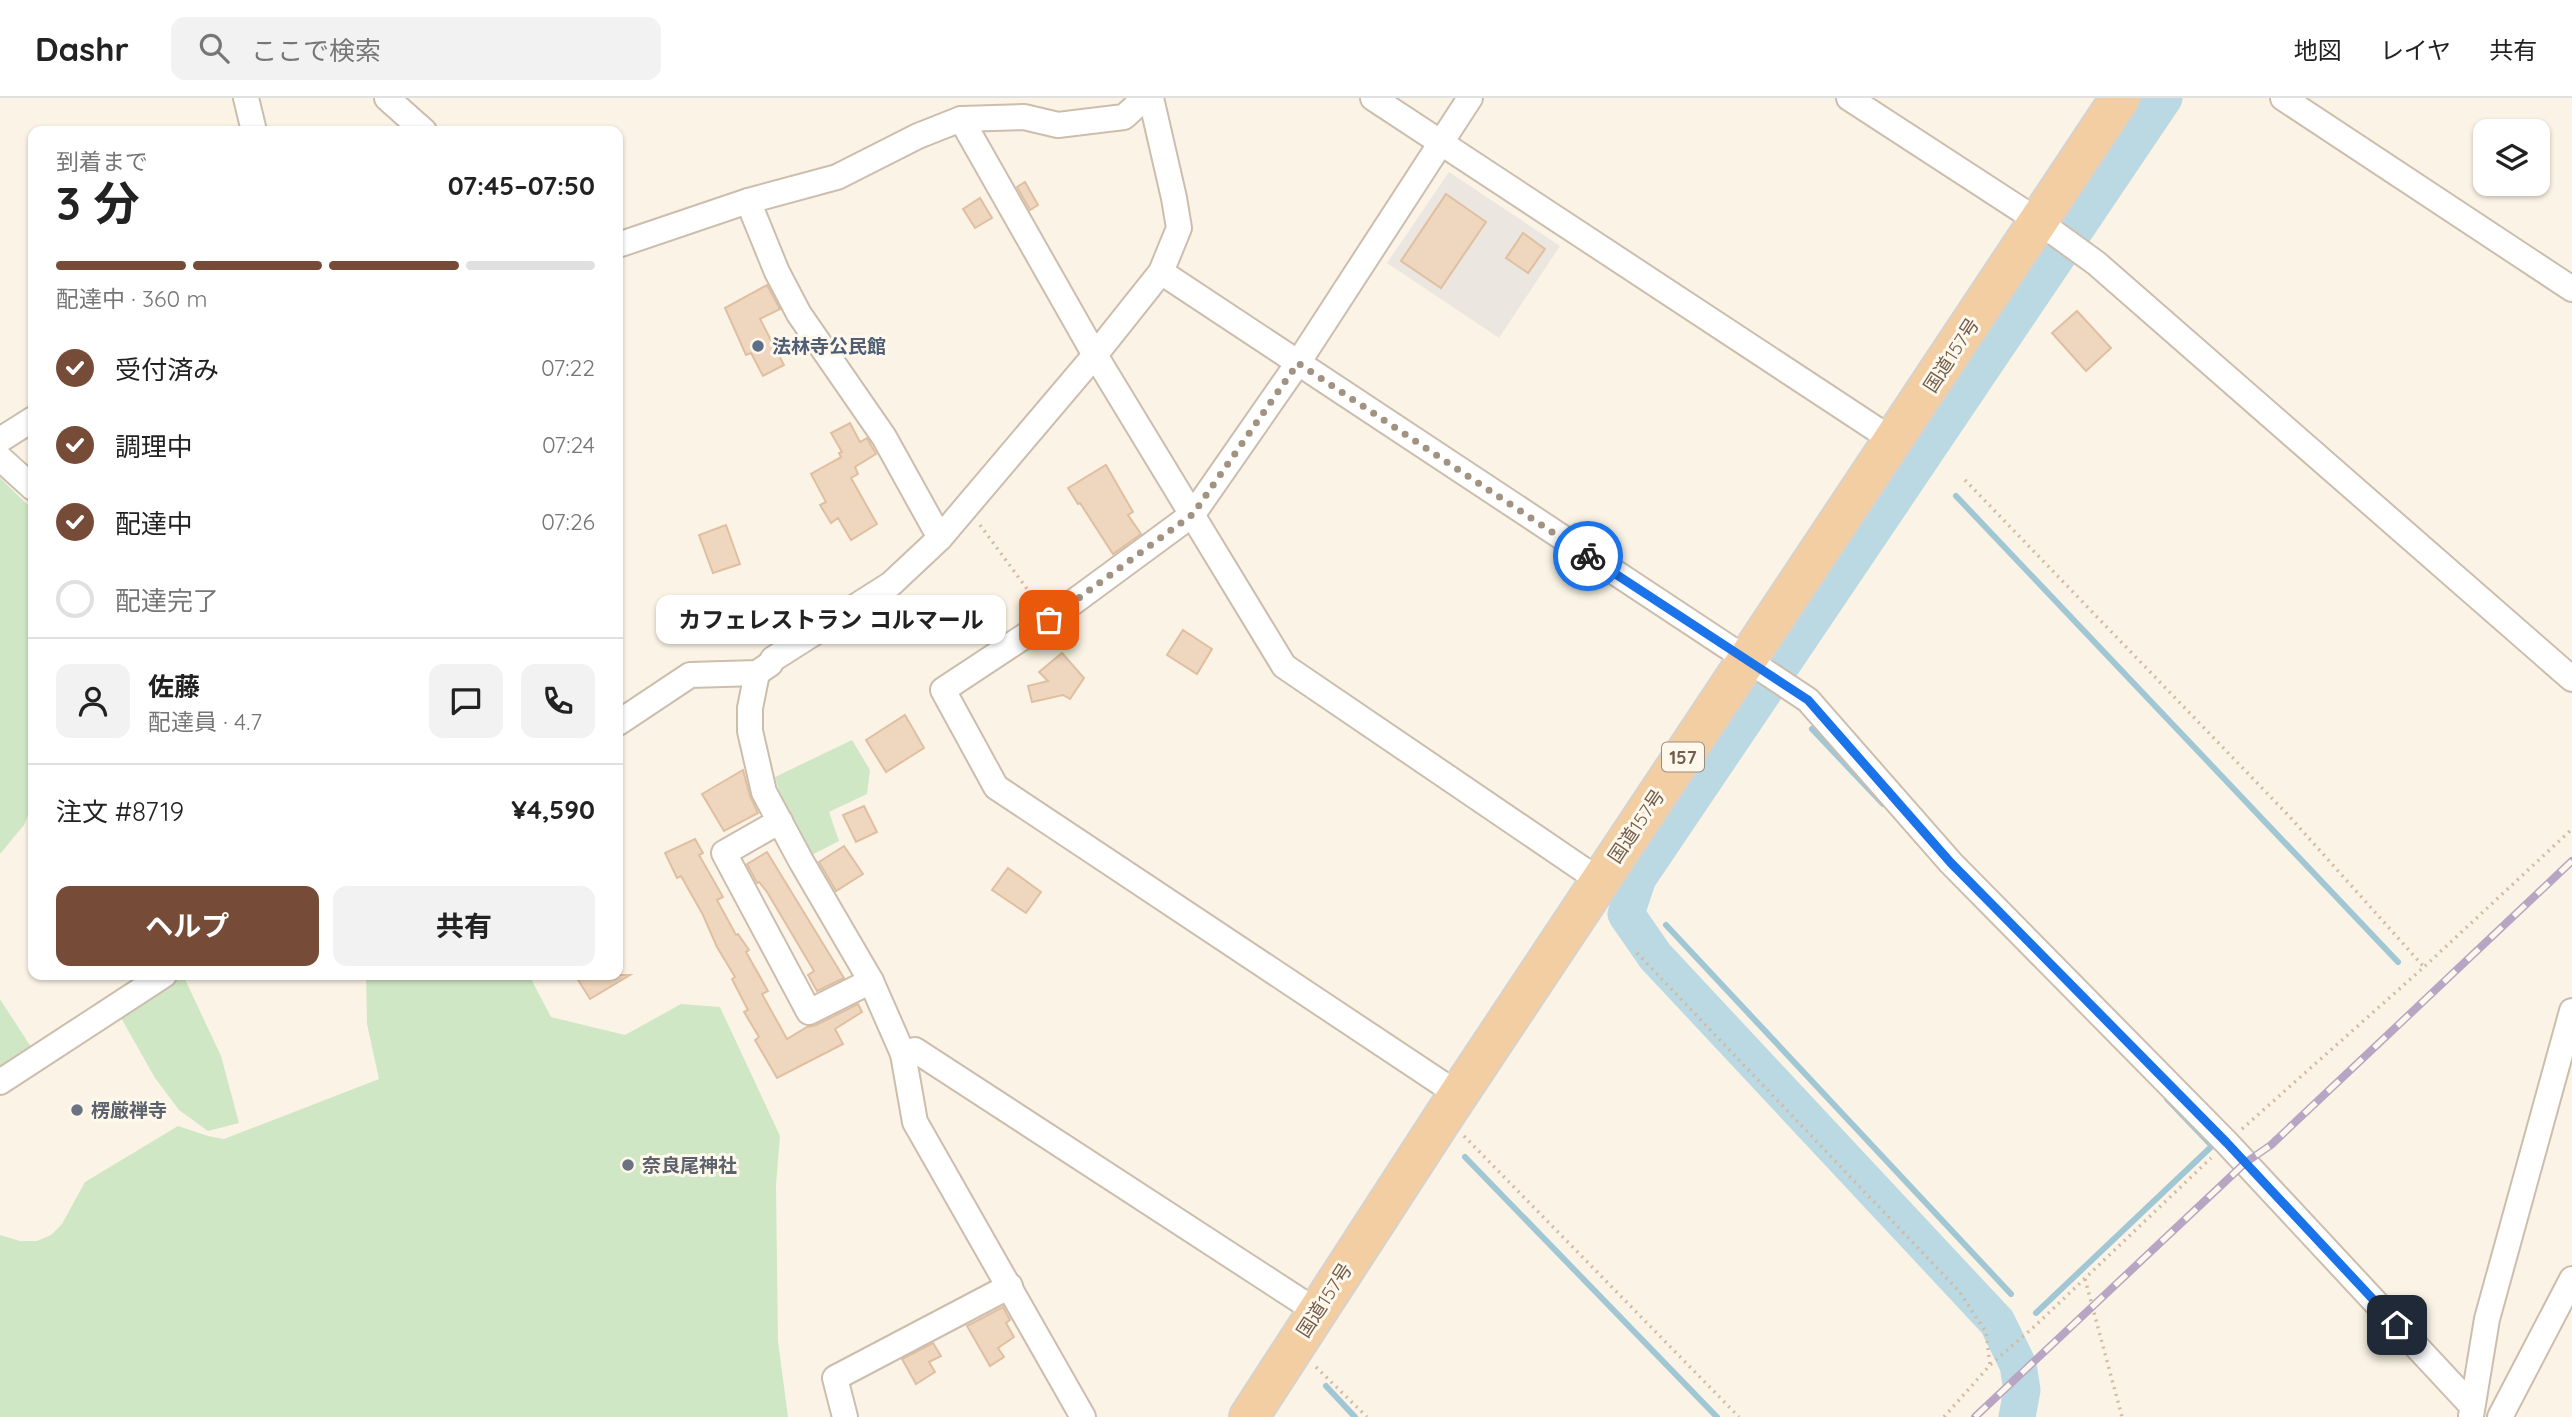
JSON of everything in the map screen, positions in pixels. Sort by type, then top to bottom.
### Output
[{"type":"highway","name":"国道157号","points":[[1249,1417],[1600,881],[1754,666],[1894,441],[2120,98]]},
{"type":"street","points":[[246,98],[253,126]]},
{"type":"street","points":[[387,98],[418,126]]},
{"type":"street","points":[[623,243],[748,201],[837,177],[918,135],[961,119],[1019,108],[1058,125],[1124,117],[1151,98],[1179,228],[1161,272],[1095,355],[940,538],[891,584],[773,659],[757,673],[690,675],[623,720]]},
{"type":"street","points":[[1374,98],[1894,441]]},
{"type":"street","points":[[1451,1105],[996,787],[943,690],[1049,620],[1193,514],[1298,363],[1470,98]]},
{"type":"street","points":[[1849,98],[2038,221],[2096,263],[2572,679]]},
{"type":"street","points":[[2283,98],[2572,289]]},
{"type":"street","points":[[961,119],[1095,355],[1284,666],[1600,881]]},
{"type":"street","points":[[748,201],[777,272],[799,314],[884,437],[940,538]]},
{"type":"street","points":[[1161,272],[1808,700],[1951,863],[2227,1143],[2471,1412]]},
{"type":"street","points":[[0,440],[28,422]]},
{"type":"street","points":[[0,458],[28,483]]},
{"type":"street","points":[[757,673],[750,708],[750,731],[764,792],[871,981],[903,1054],[915,1122],[1083,1417]]},
{"type":"street","points":[[780,821],[724,853],[810,1012],[871,981]]},
{"type":"street","points":[[0,1082],[156,980]]},
{"type":"street","points":[[2471,1412],[2487,1319],[2572,1011]]},
{"type":"street","points":[[903,1054],[915,1050],[1316,1311]]},
{"type":"street","points":[[2500,1417],[2572,1279]]},
{"type":"street","points":[[845,1417],[835,1378],[1010,1286]]},
{"type":"path","points":[[1965,480],[2289,816],[2424,967]]},
{"type":"path","points":[[967,507],[1049,620]]},
{"type":"path","points":[[1944,1417],[1990,1365],[2029,1332],[2227,1143],[2424,967],[2572,829]]},
{"type":"path","points":[[1637,953],[1959,1291],[1986,1332],[1990,1365]]},
{"type":"path","points":[[1451,1105],[1739,1417]]},
{"type":"path","points":[[2085,1279],[2122,1417]]},
{"type":"path","points":[[1295,1345],[1367,1417]]},
{"type":"shaded area","points":[[1449,172],[1560,246],[1499,338],[1387,263]]},
{"type":"green space","points":[[0,478],[28,505],[28,815],[24,825],[0,854]]},
{"type":"green space","points":[[852,740],[870,770],[867,794],[829,812],[839,841],[804,859],[788,822],[775,777]]},
{"type":"green space","points":[[173,980],[185,980],[221,1056],[239,1123],[208,1131],[179,1110],[155,1078],[116,1009]]},
{"type":"green space","points":[[366,980],[532,980],[551,1017],[625,1035],[681,1004],[720,1007],[780,1136],[776,1185],[778,1341],[788,1417],[0,1417],[0,1235],[20,1241],[37,1241],[51,1235],[62,1224],[85,1182],[178,1126],[224,1139],[379,1079],[367,1024]]},
{"type":"green space","points":[[0,999],[31,1047],[0,1069]]},
{"type":"building","points":[[1025,182],[1038,205],[1030,210],[1017,187]]},
{"type":"building","points":[[1446,194],[1486,222],[1441,288],[1401,261]]},
{"type":"building","points":[[980,198],[992,218],[975,228],[963,209]]},
{"type":"building","points":[[1523,233],[1545,249],[1528,273],[1506,258]]},
{"type":"building","points":[[767,285],[780,309],[760,319],[784,365],[763,376],[751,353],[746,355],[725,308]]},
{"type":"building","points":[[2077,311],[2111,348],[2086,371],[2052,333]]},
{"type":"building","points":[[850,423],[860,442],[867,438],[876,454],[855,467],[858,474],[851,478],[877,524],[851,540],[838,518],[831,523],[820,505],[826,502],[811,474],[841,457],[839,453],[842,452],[831,433]]},
{"type":"building","points":[[1106,465],[1133,512],[1128,515],[1141,534],[1113,554],[1068,488]]},
{"type":"building","points":[[726,525],[740,564],[713,573],[699,535]]},
{"type":"building","points":[[1183,630],[1212,649],[1197,674],[1167,655]]},
{"type":"building","points":[[1062,653],[1084,678],[1070,699],[1063,695],[1032,702],[1028,686],[1048,681],[1039,672]]},
{"type":"building","points":[[905,715],[924,748],[886,772],[866,740]]},
{"type":"building","points":[[743,770],[758,813],[724,831],[702,794]]},
{"type":"building","points":[[864,806],[877,832],[856,842],[843,815]]},
{"type":"building","points":[[695,839],[703,853],[699,855],[723,897],[717,900],[736,935],[738,934],[749,950],[746,952],[768,991],[762,994],[787,1039],[858,1004],[862,1012],[835,1029],[843,1044],[777,1078],[755,1040],[759,1037],[744,1012],[748,1010],[732,979],[735,977],[681,876],[677,878],[665,853]]},
{"type":"building","points":[[844,846],[863,874],[836,891],[819,862]]},
{"type":"building","points":[[767,852],[844,978],[817,991],[808,975],[814,971],[747,864]]},
{"type":"building","points":[[1008,868],[1041,892],[1026,913],[992,890]]},
{"type":"building","points":[[578,980],[622,980],[590,999]]},
{"type":"building","points":[[1003,1307],[1010,1320],[1006,1323],[1014,1337],[998,1348],[1004,1357],[990,1366],[967,1326]]},
{"type":"building","points":[[933,1343],[941,1356],[929,1362],[935,1372],[916,1384],[902,1359]]},
{"type":"waterway","points":[[2017,1417],[2022,1390],[2018,1365],[1997,1322],[1655,956],[1626,914],[1638,878],[2164,98]]},
{"type":"waterway","points":[[1956,496],[2398,962]]},
{"type":"waterway","points":[[1812,729],[1883,804]]},
{"type":"waterway","points":[[1666,925],[2011,1294]]},
{"type":"waterway","points":[[2036,1313],[2212,1146],[2167,1099]]},
{"type":"waterway","points":[[1465,1157],[1717,1417]]},
{"type":"waterway","points":[[1326,1386],[1355,1417]]},
{"type":"railway","points":[[1975,1417],[2245,1163],[2271,1145],[2572,861]]},
{"type":"way so far","points":[[1049,620],[1193,514],[1298,363],[1588,556]]},
{"type":"place","name":"法林寺公民館","points":[[758,346]]},
{"type":"place","name":"カフェレストラン コルマール","points":[[1049,620]]},
{"type":"place","name":"楞厳禅寺","points":[[77,1110]]},
{"type":"place","name":"奈良尾神社","points":[[628,1165]]},
{"type":"route","points":[[1588,556],[1808,700],[1951,863],[2227,1143],[2397,1325]]}]
